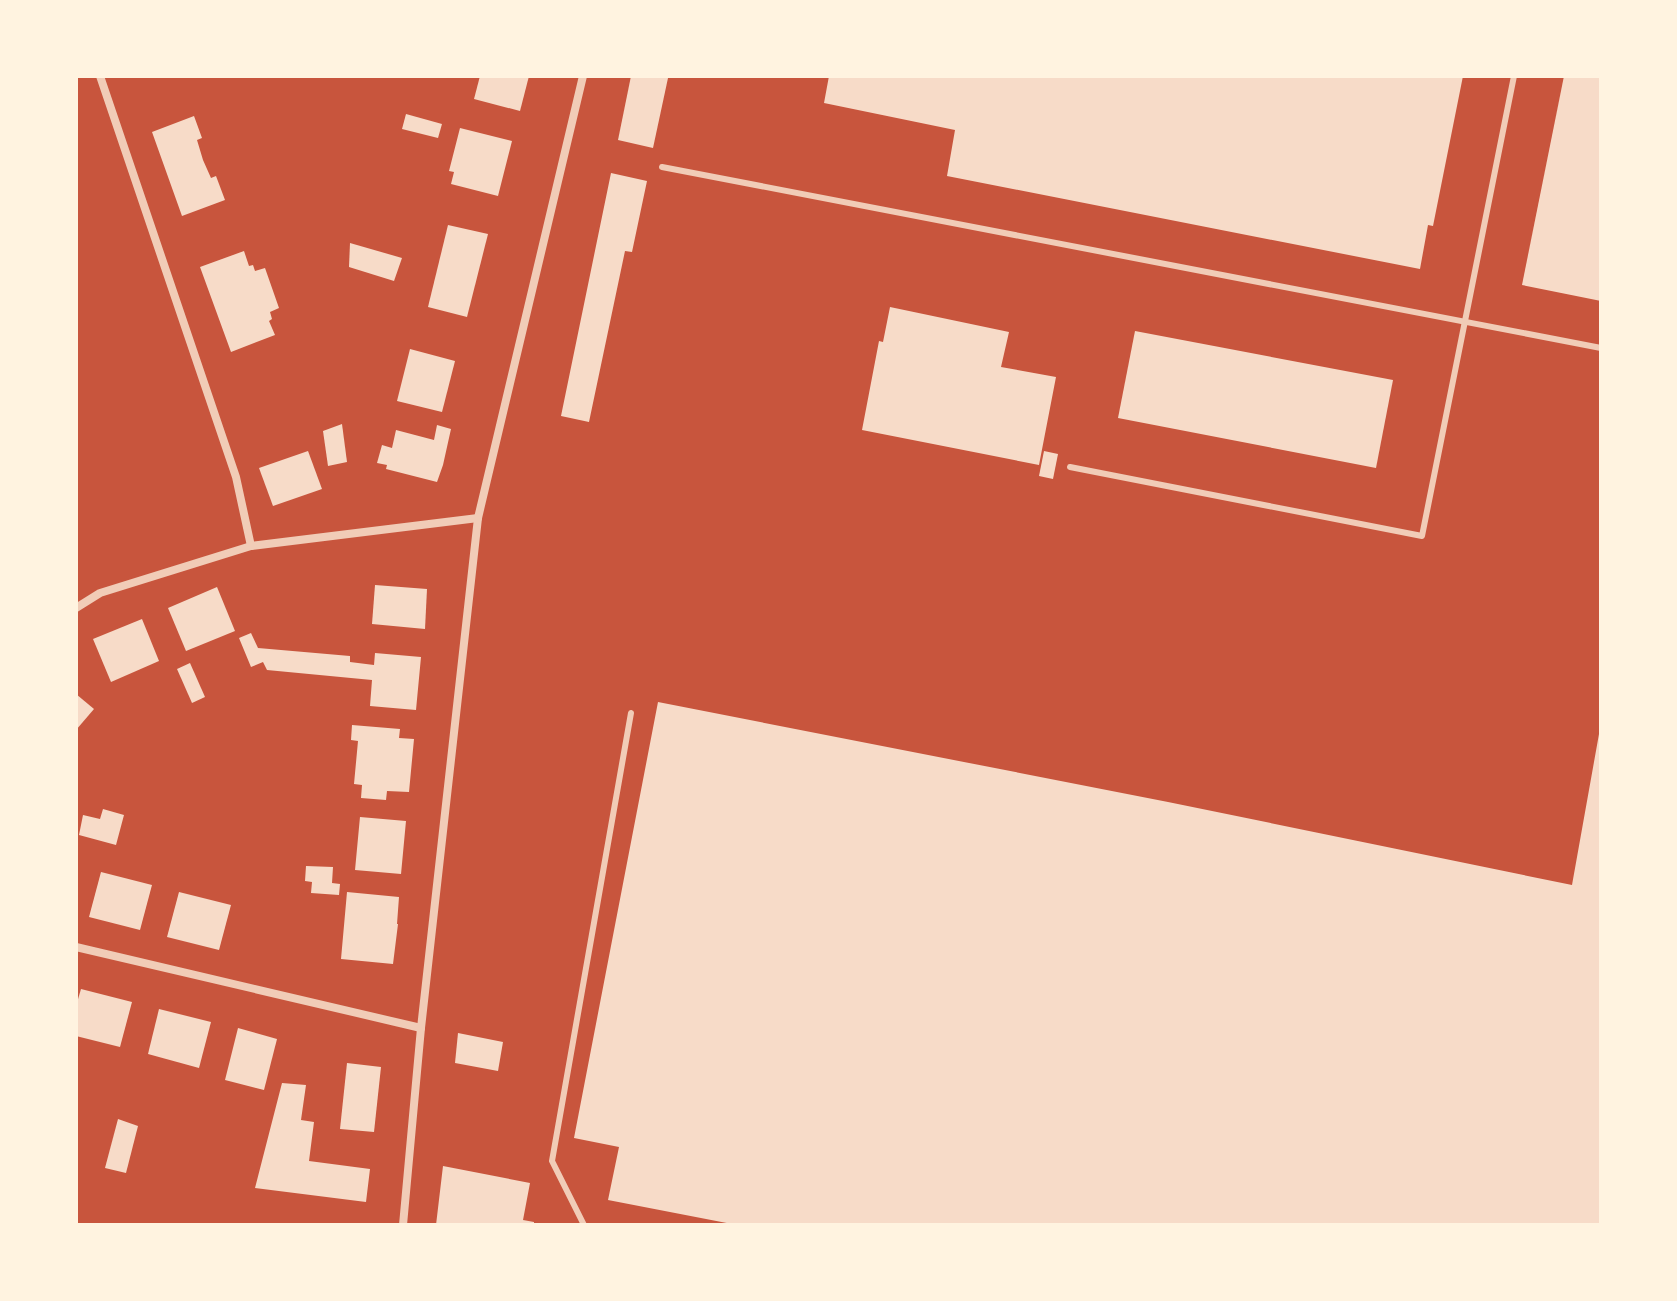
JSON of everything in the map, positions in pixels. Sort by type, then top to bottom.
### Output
[{"type":"street","points":[[100,76],[236,477],[251,546]]},
{"type":"street","points":[[403,1225],[421,1028],[478,518],[583,76]]},
{"type":"street","points":[[76,608],[100,593],[251,546],[478,518]]},
{"type":"street","points":[[76,947],[421,1028]]},
{"type":"lane","points":[[1070,467],[1422,536],[1514,76]]},
{"type":"lane","points":[[662,167],[1601,348]]},
{"type":"lane","points":[[584,1225],[552,1161],[631,713]]},
{"type":"building","points":[[480,76],[529,76],[520,111],[474,99]]},
{"type":"building","points":[[631,76],[668,78],[653,148],[618,140]]},
{"type":"building","points":[[829,76],[1463,76],[1433,226],[1428,225],[1420,269],[947,176],[955,130],[824,103]]},
{"type":"building","points":[[1564,76],[1601,76],[1601,301],[1522,285]]},
{"type":"building","points":[[406,114],[442,124],[438,138],[402,129]]},
{"type":"building","points":[[194,116],[202,138],[197,140],[203,160],[211,178],[216,176],[225,200],[182,216],[152,132]]},
{"type":"building","points":[[460,128],[512,141],[498,196],[451,184],[454,172],[449,171]]},
{"type":"building","points":[[611,173],[647,181],[632,252],[625,251],[589,422],[561,416]]},
{"type":"building","points":[[448,225],[488,234],[467,317],[428,307]]},
{"type":"building","points":[[350,243],[402,258],[394,281],[349,267]]},
{"type":"building","points":[[244,251],[249,266],[253,265],[255,271],[265,268],[279,308],[270,312],[272,319],[269,321],[275,335],[231,352],[200,267]]},
{"type":"building","points":[[890,307],[1009,332],[1001,367],[1056,377],[1039,465],[862,430],[879,341],[883,342]]},
{"type":"building","points":[[1135,331],[1393,380],[1376,468],[1118,418]]},
{"type":"building","points":[[410,349],[455,361],[442,412],[397,401]]},
{"type":"building","points":[[342,424],[347,462],[328,466],[323,431]]},
{"type":"building","points":[[437,425],[451,429],[437,482],[386,469],[387,465],[377,463],[382,445],[392,448],[396,430],[434,440]]},
{"type":"building","points":[[308,451],[322,489],[273,506],[259,468]]},
{"type":"building","points":[[1044,451],[1058,454],[1053,479],[1039,476]]},
{"type":"building","points":[[375,585],[427,589],[425,629],[372,624]]},
{"type":"building","points":[[217,587],[235,631],[186,651],[168,608]]},
{"type":"building","points":[[142,619],[159,661],[111,682],[93,639]]},
{"type":"building","points":[[251,633],[258,648],[350,656],[350,662],[374,665],[375,653],[421,657],[416,710],[370,706],[372,680],[267,670],[263,662],[251,667],[239,638]]},
{"type":"building","points":[[190,663],[205,697],[192,703],[177,669]]},
{"type":"building","points":[[76,694],[94,709],[76,730]]},
{"type":"building","points":[[658,702],[1572,885],[1601,734],[1601,1225],[737,1225],[608,1200],[619,1147],[574,1138]]},
{"type":"building","points":[[352,725],[400,729],[399,738],[414,739],[409,792],[387,791],[386,800],[361,798],[362,785],[354,784],[358,741],[351,740]]},
{"type":"building","points":[[103,809],[124,815],[116,845],[79,835],[83,815],[100,819]]},
{"type":"building","points":[[360,817],[406,821],[401,874],[355,870]]},
{"type":"building","points":[[306,866],[333,867],[332,883],[340,884],[339,895],[311,893],[312,882],[305,881]]},
{"type":"building","points":[[101,872],[152,885],[140,930],[89,917]]},
{"type":"building","points":[[179,892],[231,905],[219,950],[167,937]]},
{"type":"building","points":[[347,892],[399,897],[393,964],[341,959]]},
{"type":"building","points":[[81,989],[132,1002],[120,1047],[76,1036],[76,1006]]},
{"type":"building","points":[[159,1009],[211,1022],[199,1068],[148,1054]]},
{"type":"building","points":[[238,1028],[277,1039],[264,1090],[225,1080]]},
{"type":"building","points":[[458,1033],[503,1042],[498,1071],[455,1063]]},
{"type":"building","points":[[347,1063],[381,1067],[374,1132],[340,1129]]},
{"type":"building","points":[[282,1083],[306,1085],[301,1120],[314,1122],[309,1161],[370,1169],[366,1202],[255,1188]]},
{"type":"building","points":[[118,1119],[138,1126],[126,1173],[105,1168]]},
{"type":"building","points":[[443,1166],[530,1183],[523,1220],[534,1222],[534,1225],[436,1225]]}]
